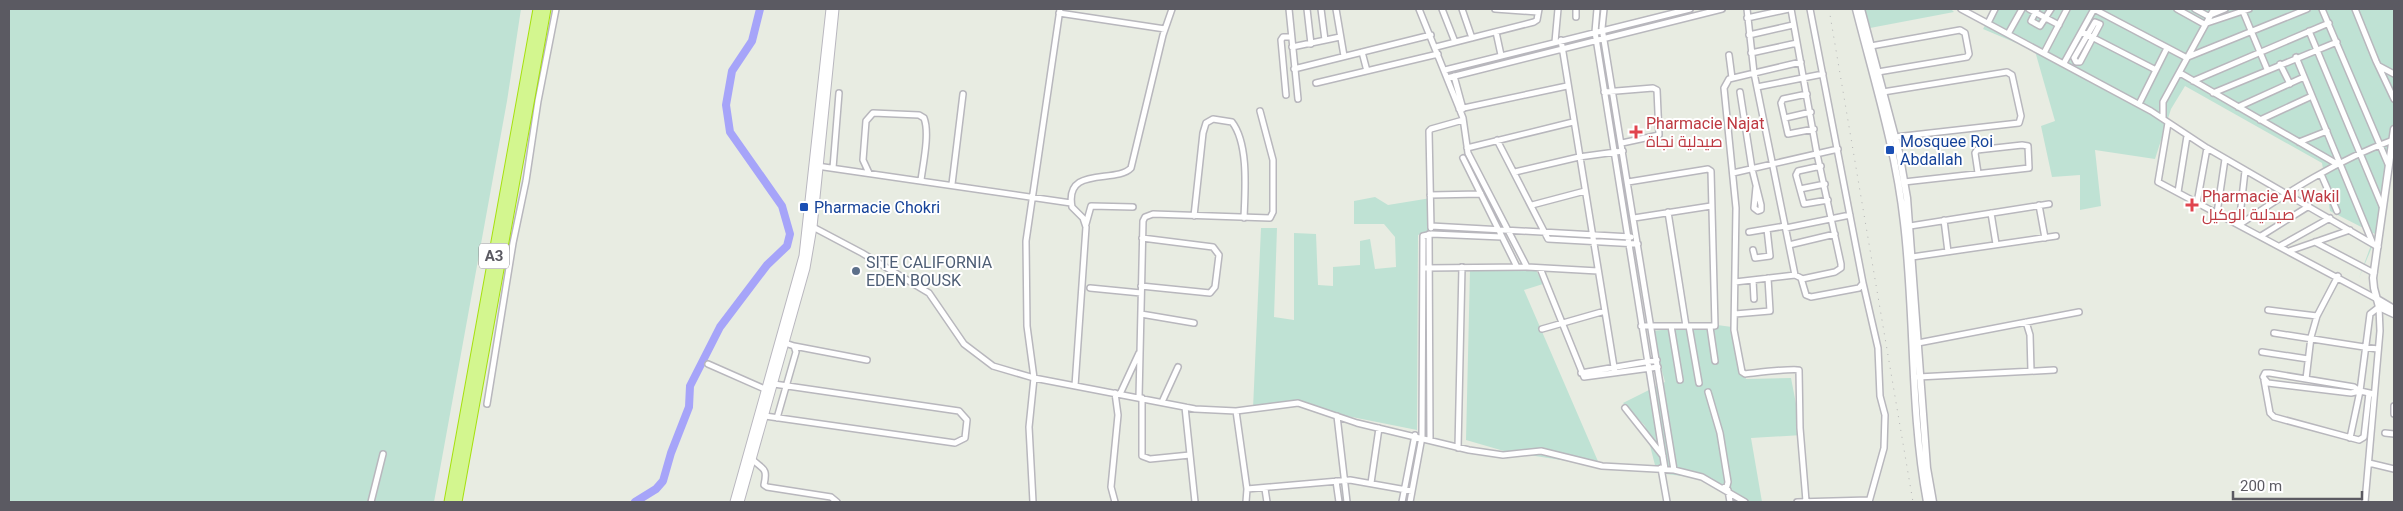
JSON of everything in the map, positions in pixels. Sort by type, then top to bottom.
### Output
[{"type":"highway","name":"A3","points":[[449,502],[538,9]]},
{"type":"highway","name":"A3","points":[[457,502],[546,9]]},
{"type":"main road","points":[[825,83],[830,9]]},
{"type":"main road","points":[[740,502],[804,281],[825,83],[835,9]]},
{"type":"main road","points":[[734,502],[767,390],[810,226]]},
{"type":"street","points":[[487,404],[513,243],[526,181],[538,101],[556,9]]},
{"type":"street","points":[[1086,227],[1083,218],[1072,207],[1074,190],[1085,179],[1124,173],[1131,168],[1165,30],[1172,9]]},
{"type":"street","points":[[1289,9],[1298,99]]},
{"type":"street","points":[[1307,9],[1310,44]]},
{"type":"street","points":[[1321,9],[1325,40]]},
{"type":"street","points":[[1336,9],[1344,56]]},
{"type":"street","points":[[1420,9],[1461,109]]},
{"type":"street","points":[[1442,9],[1455,42]]},
{"type":"street","points":[[1462,9],[1472,38]]},
{"type":"street","points":[[1436,48],[1536,22],[1538,10],[1495,9]]},
{"type":"street","points":[[1555,42],[1558,9]]},
{"type":"street","points":[[1576,9],[1576,17]]},
{"type":"street","points":[[1596,9],[1595,32],[1663,457],[1667,502]]},
{"type":"street","points":[[1604,9],[1603,31],[1674,470]]},
{"type":"street","points":[[1445,70],[1690,9]]},
{"type":"street","points":[[1448,78],[1563,50],[1709,10],[1722,9]]},
{"type":"street","points":[[1747,9],[1754,73],[1795,275]]},
{"type":"street","points":[[1735,282],[1795,275],[1802,279],[1839,270],[1841,264],[1790,9],[1747,18]]},
{"type":"street","points":[[1798,502],[1869,501],[1884,448],[1885,415],[1880,396],[1881,371],[1878,348],[1862,282],[1810,9]]},
{"type":"street","points":[[1856,9],[1898,175],[1932,502]]},
{"type":"street","points":[[1861,9],[1895,137],[1910,226],[1918,343],[1922,468],[1927,502]]},
{"type":"street","points":[[1961,9],[2139,104],[2163,118],[2168,124],[2186,136],[2376,245]]},
{"type":"street","points":[[1988,23],[1995,9]]},
{"type":"street","points":[[2008,34],[2022,9]]},
{"type":"street","points":[[2029,9],[2036,10],[2059,25]]},
{"type":"street","points":[[2036,10],[2032,22],[2041,26],[2051,9]]},
{"type":"street","points":[[2044,53],[2067,9]]},
{"type":"street","points":[[2064,63],[2084,33],[2095,22],[2099,23],[2094,38],[2080,62],[2076,62],[2074,58],[2084,33],[2094,9],[2167,48],[2188,57],[2307,9]]},
{"type":"street","points":[[2177,9],[2204,24],[2245,10],[2251,33],[2267,69]]},
{"type":"street","points":[[2195,9],[2208,16]]},
{"type":"street","points":[[2163,118],[2163,102],[2180,73],[2208,16],[2214,9]]},
{"type":"street","points":[[2208,16],[2225,9]]},
{"type":"street","points":[[2322,9],[2388,164]]},
{"type":"street","points":[[2355,9],[2378,66],[2394,99]]},
{"type":"street","points":[[2361,9],[2362,25]]},
{"type":"street","points":[[1033,502],[1029,427],[1034,378],[1028,334],[1025,277],[1026,240],[1060,11],[1165,30]]},
{"type":"street","points":[[2193,81],[2328,23]]},
{"type":"street","points":[[1749,35],[1793,25]]},
{"type":"street","points":[[1871,46],[1960,30],[1965,33],[1969,54],[1967,57],[1878,72]]},
{"type":"street","points":[[2309,31],[2383,207]]},
{"type":"street","points":[[1496,32],[1501,56]]},
{"type":"street","points":[[2084,33],[2156,70]]},
{"type":"street","points":[[1294,69],[1431,35]]},
{"type":"street","points":[[1286,95],[1281,41],[1283,37],[1291,37]]},
{"type":"street","points":[[1292,47],[1340,37]]},
{"type":"street","points":[[1561,40],[1615,373]]},
{"type":"street","points":[[2213,93],[2336,42]]},
{"type":"street","points":[[1751,53],[1797,43]]},
{"type":"street","points":[[2139,104],[2167,48]]},
{"type":"street","points":[[1362,52],[1367,71]]},
{"type":"street","points":[[1316,83],[1438,54]]},
{"type":"street","points":[[1730,55],[1732,78]]},
{"type":"street","points":[[2296,57],[2339,163],[2376,245]]},
{"type":"street","points":[[1801,62],[1732,78],[1726,81],[1724,88],[1736,220],[1734,330],[1744,373],[1783,371],[1792,368],[1800,370],[1800,428],[1806,501]]},
{"type":"street","points":[[2280,64],[2290,84]]},
{"type":"street","points":[[2378,66],[2394,74]]},
{"type":"street","points":[[1883,92],[2008,72],[2012,75],[2021,119],[2019,123],[1895,137]]},
{"type":"street","points":[[2180,73],[2339,163]]},
{"type":"street","points":[[1757,87],[1823,74]]},
{"type":"street","points":[[1454,76],[1467,148],[1527,267]]},
{"type":"street","points":[[2238,107],[2304,78]]},
{"type":"street","points":[[1461,109],[1568,86]]},
{"type":"street","points":[[1604,92],[1657,89],[1659,135],[1622,142]]},
{"type":"street","points":[[1740,92],[1756,187]]},
{"type":"street","points":[[833,168],[839,93]]},
{"type":"street","points":[[952,184],[963,94]]},
{"type":"street","points":[[1807,94],[1782,100],[1788,134],[1814,128]]},
{"type":"street","points":[[2260,120],[2312,96]]},
{"type":"street","points":[[1190,455],[1150,458],[1142,456],[1140,350],[1143,221],[1149,215],[1270,218],[1273,212],[1273,160],[1260,111]]},
{"type":"street","points":[[1785,118],[1810,112]]},
{"type":"street","points":[[869,173],[863,160],[866,120],[870,114],[919,115],[926,122],[924,168],[921,180]]},
{"type":"street","points":[[1194,216],[1203,133],[1206,123],[1213,119],[1232,122],[1239,136],[1245,173],[1244,218]]},
{"type":"street","points":[[1430,440],[1429,268],[1431,226],[1429,131],[1463,120]]},
{"type":"street","points":[[1467,148],[1573,122]]},
{"type":"street","points":[[2168,124],[2158,181],[2338,276],[2394,309]]},
{"type":"street","points":[[2365,502],[2379,307],[2374,288],[2376,245],[2394,129]]},
{"type":"street","points":[[2299,142],[2327,131]]},
{"type":"street","points":[[2178,192],[2186,136]]},
{"type":"street","points":[[1497,140],[1548,239],[1638,244]]},
{"type":"street","points":[[2239,225],[2287,193],[2339,163],[2393,140]]},
{"type":"street","points":[[1904,182],[2029,168],[2028,146],[1977,150],[1975,153],[1978,173]]},
{"type":"street","points":[[2197,203],[2207,148]]},
{"type":"street","points":[[1733,174],[1838,149]]},
{"type":"street","points":[[1515,172],[1579,157],[1623,151]]},
{"type":"street","points":[[1463,158],[1517,267]]},
{"type":"street","points":[[2217,213],[2225,159]]},
{"type":"street","points":[[855,171],[863,160]]},
{"type":"street","points":[[816,166],[952,184],[1071,203]]},
{"type":"street","points":[[1821,166],[1797,172],[1800,189],[1804,204],[1828,200]]},
{"type":"street","points":[[924,168],[930,181]]},
{"type":"street","points":[[1628,182],[1709,169],[1711,173],[1715,326],[1641,326]]},
{"type":"street","points":[[2239,225],[2245,171]]},
{"type":"street","points":[[2321,174],[2337,211]]},
{"type":"street","points":[[1800,189],[1825,184]]},
{"type":"street","points":[[1532,205],[1585,191]]},
{"type":"street","points":[[1430,195],[1481,194]]},
{"type":"street","points":[[1910,226],[2049,204]]},
{"type":"street","points":[[2039,205],[2044,238]]},
{"type":"street","points":[[1075,386],[1086,227],[1091,206],[1134,208]]},
{"type":"street","points":[[1634,218],[1711,206]]},
{"type":"street","points":[[2261,236],[2309,206]]},
{"type":"street","points":[[1668,212],[1699,384]]},
{"type":"street","points":[[1991,213],[1996,244]]},
{"type":"street","points":[[1749,232],[1786,227],[1850,214]]},
{"type":"street","points":[[2280,246],[2330,218]]},
{"type":"street","points":[[1944,220],[1948,252]]},
{"type":"street","points":[[810,226],[862,253],[929,293],[964,344],[1001,369],[1034,378],[1185,407],[1236,411],[1294,403],[1379,428],[1422,437],[1458,448],[1503,455],[1541,451],[1602,466],[1674,470],[1702,477],[1726,489],[1745,502]]},
{"type":"street","points":[[1431,226],[1637,237]]},
{"type":"street","points":[[1753,250],[1755,258],[1770,256],[1767,229]]},
{"type":"street","points":[[2289,251],[2350,230]]},
{"type":"street","points":[[1410,502],[1422,437],[1423,236],[1430,234],[1502,237]]},
{"type":"street","points":[[1789,245],[1835,234]]},
{"type":"street","points":[[1912,257],[2056,236]]},
{"type":"street","points":[[1141,286],[1210,293],[1215,287],[1219,255],[1213,246],[1142,238]]},
{"type":"street","points":[[2294,238],[2301,247]]},
{"type":"street","points":[[2316,242],[2374,273]]},
{"type":"street","points":[[1458,448],[1462,267]]},
{"type":"street","points":[[1423,268],[1527,267],[1598,271]]},
{"type":"street","points":[[1540,268],[1582,373],[1586,378],[1657,363]]},
{"type":"street","points":[[2306,379],[2311,337],[2317,316],[2338,276]]},
{"type":"street","points":[[1734,314],[1770,311],[1768,278]]},
{"type":"street","points":[[1802,279],[1806,295],[1811,297],[1859,288],[1862,282]]},
{"type":"street","points":[[1753,280],[1754,299]]},
{"type":"street","points":[[1090,288],[1141,293]]},
{"type":"street","points":[[2379,307],[2394,314]]},
{"type":"street","points":[[2350,438],[2360,391],[2364,347],[2370,314],[2379,307]]},
{"type":"street","points":[[2268,310],[2317,316]]},
{"type":"street","points":[[1542,329],[1605,311]]},
{"type":"street","points":[[1918,343],[2079,312]]},
{"type":"street","points":[[1141,314],[1194,323]]},
{"type":"street","points":[[2026,322],[2030,336],[2031,372]]},
{"type":"street","points":[[1671,326],[1680,380]]},
{"type":"street","points":[[1710,327],[1715,361]]},
{"type":"street","points":[[2274,333],[2311,337],[2377,349]]},
{"type":"street","points":[[1423,334],[1429,334]]},
{"type":"street","points":[[786,343],[868,360]]},
{"type":"street","points":[[777,418],[796,352],[794,346]]},
{"type":"street","points":[[1114,502],[1112,487],[1118,393],[1140,350]]},
{"type":"street","points":[[2262,352],[2308,359]]},
{"type":"street","points":[[708,364],[767,390]]},
{"type":"street","points":[[1582,373],[1614,366],[1648,365]]},
{"type":"street","points":[[1162,402],[1178,367]]},
{"type":"street","points":[[1918,377],[2054,370]]},
{"type":"street","points":[[2265,373],[2354,387],[2360,391],[2372,394],[2364,437],[2358,440],[2274,417],[2270,413],[2264,380],[2265,373]]},
{"type":"street","points":[[2264,380],[2268,383],[2350,393],[2360,391]]},
{"type":"street","points":[[765,416],[955,443],[965,438],[967,420],[960,411],[774,384]]},
{"type":"street","points":[[1708,392],[1718,425],[1728,482],[1726,489],[1730,502]]},
{"type":"street","points":[[2394,406],[2394,414]]},
{"type":"street","points":[[1185,407],[1195,502]]},
{"type":"street","points":[[1625,408],[1663,457]]},
{"type":"street","points":[[1236,411],[1246,502]]},
{"type":"street","points":[[1337,416],[1347,502]]},
{"type":"street","points":[[1371,483],[1379,428]]},
{"type":"street","points":[[2385,433],[2394,434]]},
{"type":"street","points":[[1402,502],[1415,436]]},
{"type":"street","points":[[371,502],[383,454]]},
{"type":"street","points":[[752,459],[765,469],[764,485],[767,487],[831,497],[837,502]]},
{"type":"street","points":[[2369,463],[2394,469]]},
{"type":"street","points":[[1246,490],[1343,480],[1412,491]]},
{"type":"street","points":[[1336,481],[1339,502]]},
{"type":"street","points":[[1265,489],[1267,502]]},
{"type":"green space","points":[[9,9],[521,9],[507,101],[434,502],[9,502]]},
{"type":"green space","points":[[1865,9],[1951,9],[1954,12],[1870,28]]},
{"type":"green space","points":[[1994,9],[2394,9],[2394,124],[2380,228],[2359,278],[2375,234],[2330,211],[2322,163],[2185,86],[2171,109],[2155,159],[2095,150],[2101,206],[2080,210],[2080,175],[2052,177],[2041,126],[2055,121],[2035,51],[1983,29]]},
{"type":"green space","points":[[1375,197],[1388,205],[1431,198],[1430,230],[1418,235],[1417,430],[1337,414],[1302,403],[1253,409],[1261,228],[1277,228],[1274,317],[1294,320],[1294,233],[1316,234],[1318,285],[1333,286],[1333,267],[1360,265],[1360,241],[1370,239],[1375,269],[1396,267],[1395,237],[1384,224],[1354,224],[1354,201]]},
{"type":"green space","points":[[1534,266],[1543,284],[1524,290],[1600,466],[1504,451],[1466,440],[1470,270]]},
{"type":"green space","points":[[1717,325],[1732,327],[1746,379],[1791,378],[1802,435],[1751,438],[1762,502],[1747,502],[1700,478],[1657,473],[1645,426],[1623,403],[1665,382],[1651,331]]},
{"type":"waterway","points":[[635,502],[656,489],[663,481],[671,453],[689,407],[690,386],[720,327],[767,265],[787,246],[790,234],[782,206],[730,132],[726,105],[732,71],[752,41],[760,9]]},
{"type":"railway","points":[[1829,9],[1913,502]]},
{"type":"place","name":"Pharmacie Najat صيدلية نجاة","points":[[1636,132]]},
{"type":"place","name":"Mosquee Roi Abdallah","points":[[1890,150]]},
{"type":"place","name":"Pharmacie Al Wakil صيدلية الوكيل","points":[[2192,205]]},
{"type":"place","name":"Pharmacie Chokri","points":[[804,207]]},
{"type":"place","name":"SITE CALIFORNIA EDEN BOUSK","points":[[856,271]]}]
